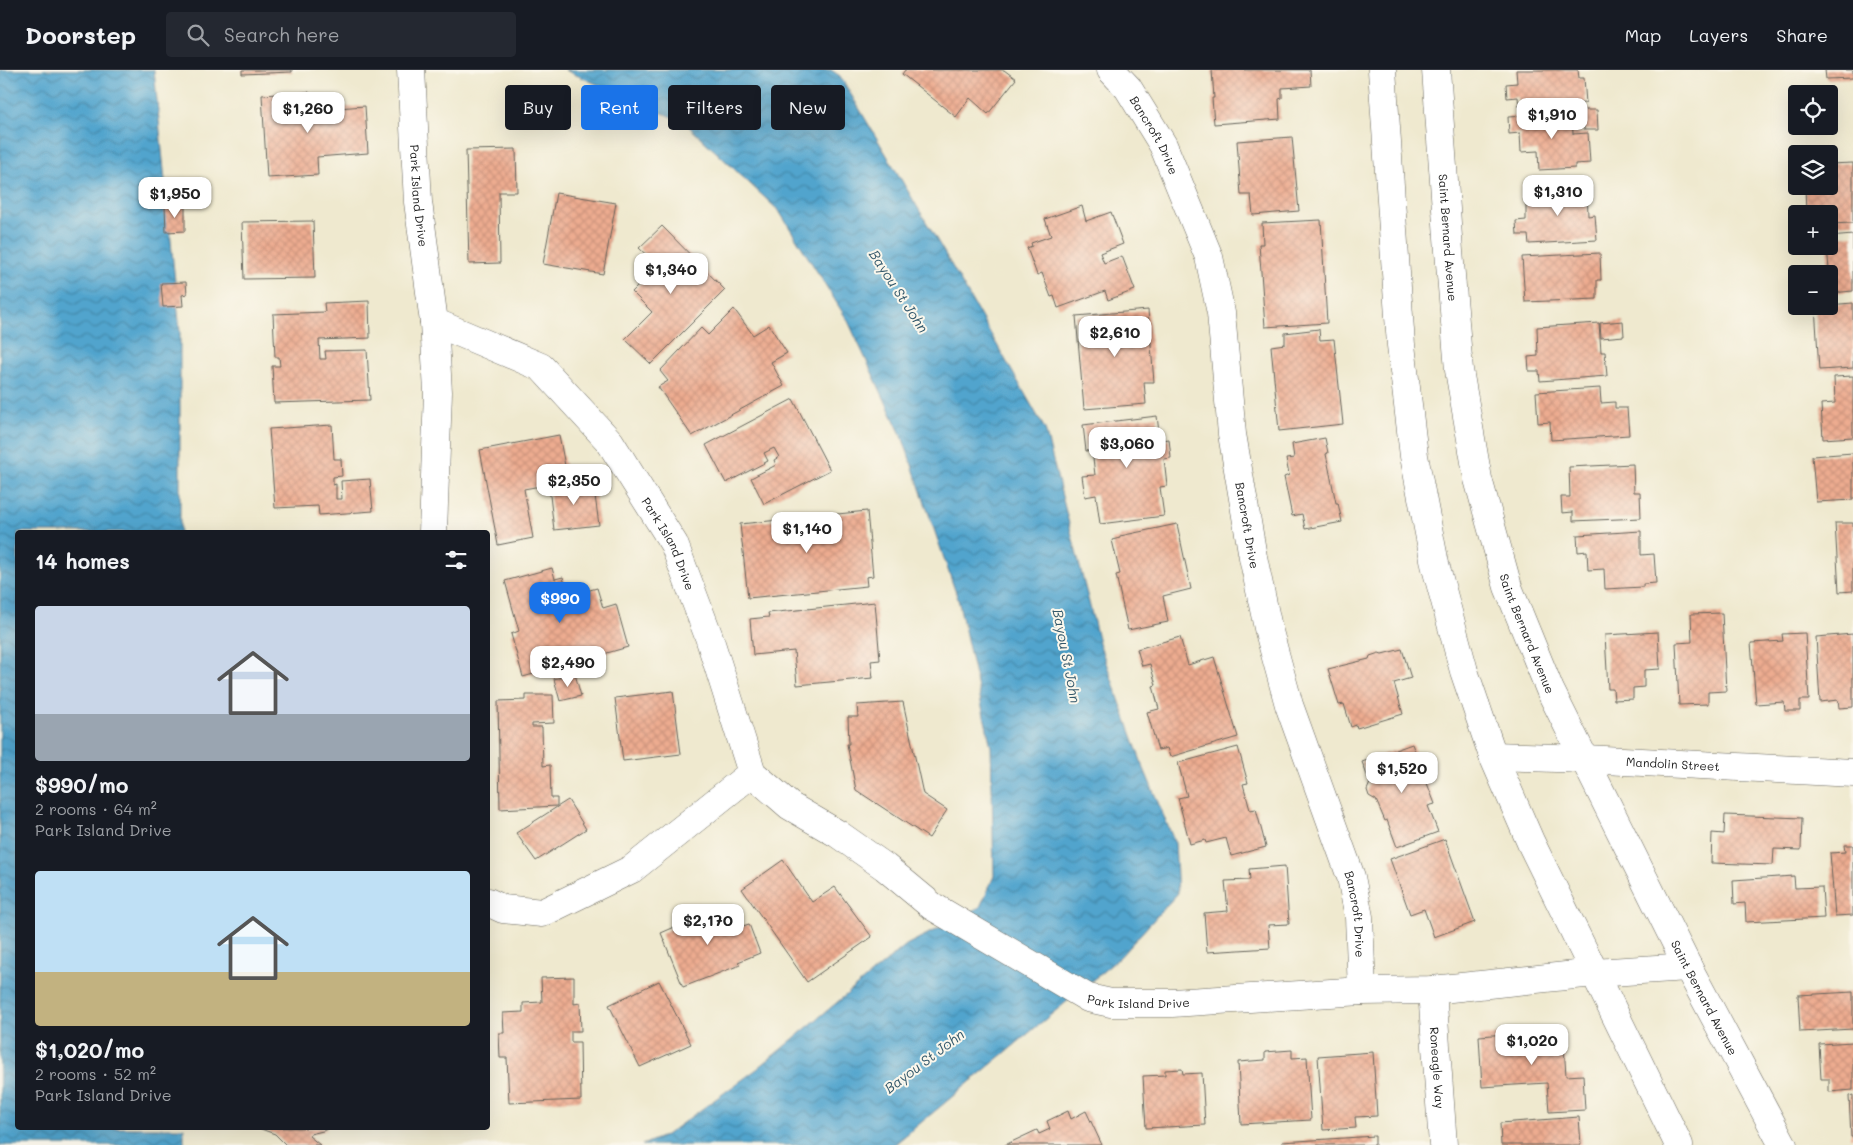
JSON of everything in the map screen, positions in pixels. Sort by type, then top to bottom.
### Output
[{"type":"street","name":"Park Island Drive","points":[[410,70],[418,202],[434,322],[438,392],[433,530]]},
{"type":"street","name":"Bancroft Drive","points":[[1111,70],[1128,88],[1163,145],[1209,257],[1220,313],[1232,434],[1253,556],[1268,628],[1289,705],[1351,877],[1359,917],[1362,991]]},
{"type":"street","points":[[1382,70],[1401,345],[1414,456],[1440,582],[1464,671],[1493,756],[1531,843],[1679,1145]]},
{"type":"street","name":"Saint Bernard Avenue","points":[[1436,70],[1459,370],[1478,479],[1508,586],[1550,690],[1688,967],[1783,1145]]},
{"type":"street","name":"Park Island Drive","points":[[434,322],[541,367],[610,442],[674,544],[709,637],[752,773],[790,806],[845,839],[885,867],[932,906],[1088,998],[1111,1003],[1172,1002],[1362,991],[1432,990],[1688,967]]},
{"type":"street","name":"Mandolin Street","points":[[1493,756],[1853,773]]},
{"type":"street","points":[[490,903],[503,909],[542,913],[632,869],[752,773]]},
{"type":"street","name":"Roneagle Way","points":[[1432,990],[1443,1145]]},
{"type":"water","points":[[0,70],[154,70],[180,332],[180,530],[15,530],[15,1130],[184,1130],[184,1145],[0,1145]]},
{"type":"water","name":"Bayou St John","points":[[565,70],[831,70],[840,76],[944,252],[1045,429],[1100,646],[1142,764],[1175,843],[1178,893],[1118,959],[894,1145],[642,1145],[666,1135],[757,1069],[906,945],[980,907],[994,876],[991,747],[958,599],[903,439],[848,321],[779,211],[692,130],[761,130],[761,85],[668,85],[668,115],[658,111],[658,85],[599,85]]},
{"type":"building","points":[[242,70],[292,70],[292,72],[242,74]]},
{"type":"building","points":[[905,70],[1004,70],[1016,79],[988,114],[970,98],[956,117],[902,74]]},
{"type":"building","points":[[1212,70],[1310,70],[1311,86],[1282,88],[1282,98],[1279,99],[1280,119],[1214,124]]},
{"type":"building","points":[[1516,70],[1578,70],[1579,78],[1584,78],[1586,103],[1519,107],[1518,97],[1507,98],[1506,84],[1517,83]]},
{"type":"building","points":[[1825,70],[1853,70],[1853,78],[1826,79]]},
{"type":"building","points":[[309,92],[309,110],[365,106],[368,153],[317,157],[318,175],[267,178],[262,95]]},
{"type":"building","points":[[1583,110],[1597,110],[1598,130],[1584,130]]},
{"type":"building","points":[[1572,113],[1573,134],[1588,133],[1590,163],[1575,164],[1575,168],[1539,170],[1538,151],[1521,152],[1520,133],[1509,134],[1508,117]]},
{"type":"building","points":[[1292,137],[1299,211],[1253,215],[1251,195],[1241,195],[1237,141]]},
{"type":"building","points":[[516,149],[517,192],[499,192],[500,263],[469,264],[466,150]]},
{"type":"building","points":[[1853,163],[1853,223],[1838,224],[1838,205],[1806,205],[1805,195],[1838,195],[1838,164]]},
{"type":"building","points":[[1587,188],[1588,216],[1595,215],[1597,240],[1529,244],[1528,235],[1517,235],[1516,221],[1526,220],[1526,191]]},
{"type":"building","points":[[556,193],[616,203],[603,274],[543,264]]},
{"type":"building","points":[[165,206],[185,206],[185,231],[166,232]]},
{"type":"building","points":[[1082,206],[1086,221],[1111,212],[1123,244],[1100,253],[1104,263],[1122,256],[1135,290],[1108,300],[1105,291],[1058,308],[1054,296],[1051,297],[1042,273],[1037,275],[1027,248],[1032,246],[1031,243],[1051,236],[1045,219]]},
{"type":"building","points":[[1321,220],[1327,323],[1265,327],[1259,244],[1263,244],[1262,223]]},
{"type":"building","points":[[313,221],[315,278],[244,279],[242,222]]},
{"type":"building","points":[[662,226],[725,290],[651,364],[625,339],[652,312],[632,292],[658,266],[639,248]]},
{"type":"building","points":[[1853,235],[1853,291],[1838,292],[1838,265],[1829,265],[1828,255],[1838,255],[1838,236]]},
{"type":"building","points":[[1600,253],[1601,280],[1597,280],[1597,299],[1525,302],[1522,257]]},
{"type":"building","points":[[186,282],[187,294],[182,295],[183,306],[163,307],[161,283]]},
{"type":"building","points":[[369,301],[370,338],[319,340],[320,359],[326,359],[325,351],[367,350],[370,400],[274,403],[272,366],[280,366],[279,357],[275,357],[273,314],[325,312],[324,303]]},
{"type":"building","points":[[1853,303],[1853,368],[1819,370],[1816,315],[1838,315],[1838,304]]},
{"type":"building","points":[[734,309],[753,335],[769,325],[787,353],[771,362],[784,386],[692,436],[658,387],[668,381],[660,371],[701,328],[708,335]]},
{"type":"building","points":[[1148,310],[1154,382],[1144,382],[1146,404],[1084,409],[1076,316]]},
{"type":"building","points":[[1623,321],[1624,336],[1601,338],[1600,323]]},
{"type":"building","points":[[1599,323],[1601,352],[1605,352],[1607,376],[1540,381],[1539,371],[1529,371],[1528,357],[1538,356],[1537,327]]},
{"type":"building","points":[[1319,329],[1320,340],[1334,339],[1343,424],[1279,431],[1271,346],[1285,344],[1285,333]]},
{"type":"building","points":[[1853,376],[1853,437],[1823,439],[1821,404],[1835,403],[1834,377]]},
{"type":"building","points":[[1600,388],[1601,403],[1615,402],[1615,408],[1627,408],[1629,435],[1551,440],[1550,422],[1538,423],[1536,392]]},
{"type":"building","points":[[793,399],[830,470],[764,504],[751,478],[776,465],[774,460],[779,457],[774,448],[764,453],[768,461],[726,483],[706,445]]},
{"type":"building","points":[[1157,416],[1160,440],[1169,439],[1171,458],[1164,459],[1167,486],[1160,487],[1164,516],[1100,524],[1096,495],[1085,497],[1082,476],[1095,475],[1092,450],[1086,451],[1083,425]]},
{"type":"building","points":[[332,425],[334,459],[341,459],[342,476],[333,477],[333,485],[336,484],[336,499],[342,499],[341,481],[370,479],[373,511],[319,515],[318,506],[275,508],[269,429]]},
{"type":"building","points":[[559,435],[568,481],[524,489],[533,538],[498,545],[480,450]]},
{"type":"building","points":[[1325,438],[1328,453],[1326,454],[1342,522],[1305,529],[1302,514],[1292,516],[1284,477],[1289,475],[1286,459],[1294,458],[1292,444]]},
{"type":"building","points":[[1853,453],[1853,500],[1816,502],[1812,456]]},
{"type":"building","points":[[1633,464],[1634,492],[1640,492],[1641,518],[1573,521],[1573,512],[1562,513],[1561,497],[1570,497],[1569,467]]},
{"type":"building","points":[[593,481],[599,525],[554,530],[549,487]]},
{"type":"building","points":[[867,511],[873,576],[866,577],[867,586],[748,598],[740,524]]},
{"type":"building","points":[[1835,523],[1853,523],[1853,591],[1839,592]]},
{"type":"building","points":[[1177,524],[1191,589],[1163,596],[1168,622],[1128,630],[1116,575],[1120,574],[1112,540],[1120,538],[1120,536]]},
{"type":"building","points":[[1641,531],[1641,555],[1654,554],[1656,583],[1643,584],[1643,587],[1605,589],[1604,569],[1588,570],[1587,551],[1578,552],[1577,535]]},
{"type":"building","points":[[552,568],[555,579],[563,577],[568,596],[597,588],[603,608],[616,604],[628,647],[523,677],[511,634],[519,631],[505,581]]},
{"type":"building","points":[[875,602],[880,660],[871,661],[873,678],[797,685],[794,651],[753,655],[750,619],[769,617],[768,613]]},
{"type":"building","points":[[1722,613],[1726,691],[1708,692],[1708,704],[1679,705],[1676,643],[1692,642],[1691,614]]},
{"type":"building","points":[[1658,632],[1660,669],[1644,670],[1644,687],[1633,688],[1633,699],[1614,700],[1613,689],[1608,689],[1605,635]]},
{"type":"building","points":[[1805,633],[1809,700],[1800,700],[1800,711],[1785,711],[1784,702],[1756,704],[1751,643],[1783,641],[1782,634]]},
{"type":"building","points":[[1853,634],[1853,707],[1839,708],[1838,700],[1820,702],[1816,637]]},
{"type":"building","points":[[1180,637],[1188,665],[1214,657],[1238,737],[1170,757],[1167,748],[1158,750],[1147,712],[1159,709],[1153,686],[1156,685],[1150,664],[1142,666],[1137,649]]},
{"type":"building","points":[[1402,649],[1411,678],[1394,683],[1403,714],[1357,728],[1356,725],[1351,727],[1344,704],[1339,705],[1328,669],[1369,659],[1370,656],[1379,653]]},
{"type":"building","points":[[575,674],[581,696],[560,701],[554,679]]},
{"type":"building","points":[[673,691],[681,754],[623,761],[615,698]]},
{"type":"building","points":[[526,695],[553,695],[554,723],[532,724],[532,727],[542,727],[543,766],[550,765],[551,798],[557,798],[557,806],[500,809],[498,701],[526,700]]},
{"type":"building","points":[[903,702],[923,794],[947,810],[929,838],[856,790],[847,744],[849,744],[848,717],[858,717],[857,705]]},
{"type":"building","points":[[1412,744],[1435,804],[1428,806],[1438,832],[1397,847],[1387,820],[1385,821],[1376,800],[1369,796],[1367,790],[1370,783],[1362,762]]},
{"type":"building","points":[[1238,747],[1248,783],[1243,784],[1250,810],[1256,809],[1266,847],[1231,856],[1226,838],[1206,843],[1205,840],[1190,844],[1178,798],[1187,796],[1178,763]]},
{"type":"building","points":[[568,800],[586,829],[536,861],[516,833]]},
{"type":"building","points":[[1725,815],[1802,818],[1801,850],[1774,849],[1773,865],[1711,863],[1712,833],[1724,834]]},
{"type":"building","points":[[1445,839],[1475,922],[1434,937],[1424,909],[1410,914],[1390,859]]},
{"type":"building","points":[[1844,845],[1853,845],[1853,915],[1835,916],[1830,853],[1845,852]]},
{"type":"building","points":[[783,860],[812,902],[835,887],[872,937],[807,982],[742,889]]},
{"type":"building","points":[[1285,866],[1289,924],[1268,925],[1270,948],[1207,952],[1204,913],[1228,911],[1225,881],[1250,880],[1249,869]]},
{"type":"building","points":[[1794,876],[1795,888],[1822,887],[1824,918],[1746,922],[1745,903],[1734,904],[1733,880]]},
{"type":"building","points":[[716,909],[717,913],[726,910],[734,929],[749,924],[760,953],[738,962],[740,965],[683,987],[661,933]]},
{"type":"building","points":[[574,977],[574,1004],[580,1003],[581,1031],[571,1031],[571,1042],[580,1042],[581,1100],[509,1103],[507,1058],[500,1058],[499,1033],[504,1033],[503,1013],[523,1012],[523,1003],[542,1002],[541,978]]},
{"type":"building","points":[[659,981],[691,1044],[640,1067],[609,1005]]},
{"type":"building","points":[[1853,992],[1853,1029],[1800,1032],[1798,995]]},
{"type":"building","points":[[1563,1030],[1566,1076],[1583,1075],[1585,1110],[1549,1112],[1547,1083],[1482,1087],[1479,1036]]},
{"type":"building","points":[[1853,1042],[1853,1090],[1829,1092],[1829,1079],[1821,1079],[1819,1044]]},
{"type":"building","points":[[1292,1050],[1292,1058],[1307,1057],[1311,1120],[1241,1124],[1238,1062],[1265,1060],[1265,1052]]},
{"type":"building","points":[[1373,1052],[1377,1116],[1355,1117],[1356,1128],[1323,1130],[1318,1056]]},
{"type":"building","points":[[1182,1069],[1183,1074],[1202,1073],[1205,1125],[1146,1128],[1143,1076],[1165,1075],[1165,1070]]},
{"type":"building","points":[[1853,1095],[1853,1137],[1851,1137],[1849,1096]]},
{"type":"building","points":[[1068,1111],[1071,1119],[1086,1111],[1102,1145],[1005,1145],[1037,1130],[1039,1134],[1050,1129],[1047,1121]]},
{"type":"building","points":[[1579,1117],[1581,1145],[1501,1145],[1500,1123]]},
{"type":"building","points":[[264,1130],[325,1130],[310,1134],[309,1136],[320,1145],[286,1145],[275,1134]]},
{"type":"building","points":[[1375,1136],[1375,1145],[1282,1145],[1282,1142]]}]
